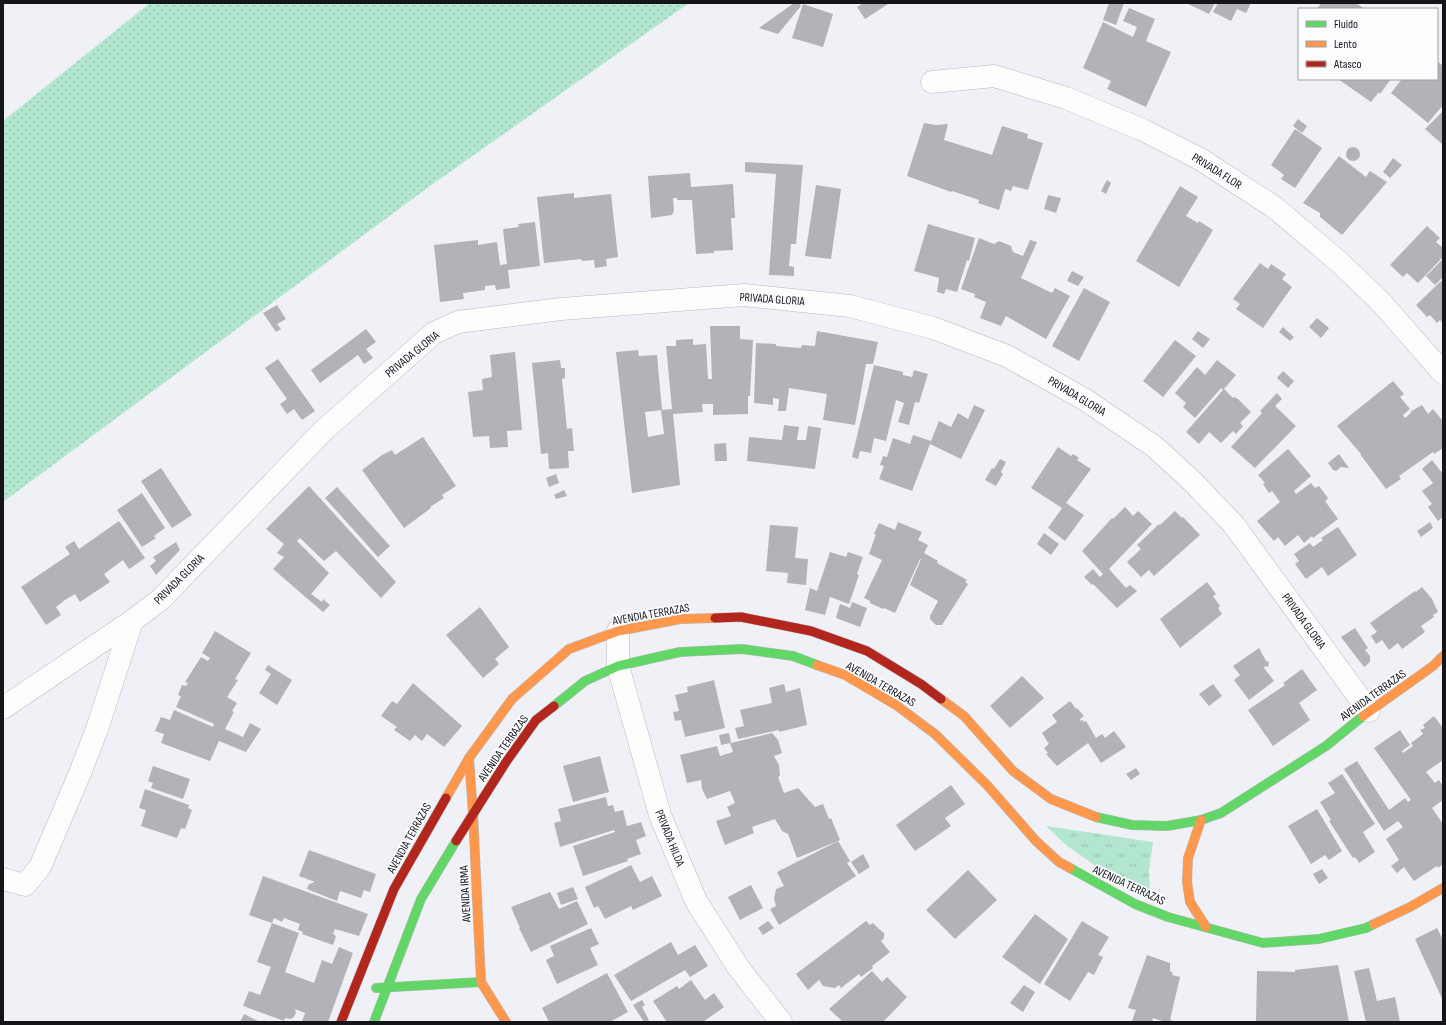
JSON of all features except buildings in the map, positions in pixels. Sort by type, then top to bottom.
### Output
[{"type":"street","name":"PRIVADA FLOR","points":[[932,82],[994,76],[1066,98],[1143,130],[1200,159],[1274,207],[1339,262],[1380,301],[1443,373]]},
{"type":"street","name":"PRIVADA GLORIA","points":[[3,708],[132,621],[161,599],[323,431],[434,334],[458,322],[561,309],[744,295],[850,306],[933,328],[1007,356],[1084,398],[1155,447],[1193,482],[1234,525],[1370,711]]},
{"type":"street","name":"AVENDIA TERRAZAS","points":[[341,1022],[361,990],[394,889],[469,758],[512,699],[569,649],[618,631],[680,619],[741,617],[811,631],[867,651],[921,684],[964,716],[1013,771]]},
{"type":"street","points":[[3,879],[24,885],[40,867],[97,729],[132,621]]},
{"type":"street","name":"PRIVADA HILDA","points":[[618,631],[618,666],[660,815],[696,901],[738,967],[781,1022]]},
{"type":"street","name":"AVENIDA TERRAZAS","points":[[374,1022],[421,900],[473,813],[506,762],[536,720],[585,681],[618,666],[680,652],[742,649],[793,656],[845,675],[896,705],[935,734],[987,785],[1036,841],[1059,862],[1089,880],[1135,904],[1168,916],[1263,943],[1320,939],[1366,928],[1410,907],[1443,888]]},
{"type":"street","name":"AVENIDA TERRAZAS","points":[[1013,771],[1051,800],[1090,815],[1132,825],[1167,826],[1201,820],[1221,813],[1326,746],[1370,711],[1434,666],[1443,656]]},
{"type":"street","name":"AVENIDA IRMA","points":[[469,758],[481,982],[506,1022]]},
{"type":"street","points":[[1201,820],[1188,858],[1187,882],[1190,902],[1206,927]]},
{"type":"street","points":[[361,990],[481,982]]},
{"type":"green space","points":[[150,3],[689,3],[430,186],[3,502],[3,121]]},
{"type":"green space","points":[[1046,826],[1153,842],[1149,870],[1150,894],[1096,866],[1066,845]]},
{"type":"traffic: fast","points":[[554,706],[585,681],[618,666],[680,652],[742,649],[793,656],[817,665]]},
{"type":"traffic: fast","points":[[1096,817],[1132,825],[1167,826],[1201,820],[1221,813],[1326,746],[1363,716]]},
{"type":"traffic: fast","points":[[374,1022],[421,899],[456,841]]},
{"type":"traffic: fast","points":[[1070,868],[1135,904],[1168,917],[1263,943],[1319,939],[1366,928],[1374,924]]},
{"type":"traffic: fast","points":[[376,988],[481,982]]},
{"type":"traffic: slow","points":[[446,798],[469,758],[512,699],[569,649],[618,631],[681,619],[715,618]]},
{"type":"traffic: slow","points":[[1363,716],[1433,666],[1443,656]]},
{"type":"traffic: slow","points":[[817,665],[845,675],[896,705],[935,734],[987,785],[1036,841],[1059,862],[1070,868]]},
{"type":"traffic: slow","points":[[941,699],[964,716],[1013,771],[1051,799],[1096,817]]},
{"type":"traffic: slow","points":[[469,758],[481,982],[506,1022]]},
{"type":"traffic: slow","points":[[1201,820],[1188,858],[1187,882],[1190,902],[1206,927]]},
{"type":"traffic: slow","points":[[1374,924],[1410,907],[1443,888]]},
{"type":"traffic: jam","points":[[715,618],[741,617],[811,631],[867,651],[921,684],[941,699]]},
{"type":"traffic: jam","points":[[456,841],[506,762],[536,720],[554,706]]},
{"type":"traffic: jam","points":[[341,1022],[394,889],[446,798]]}]
